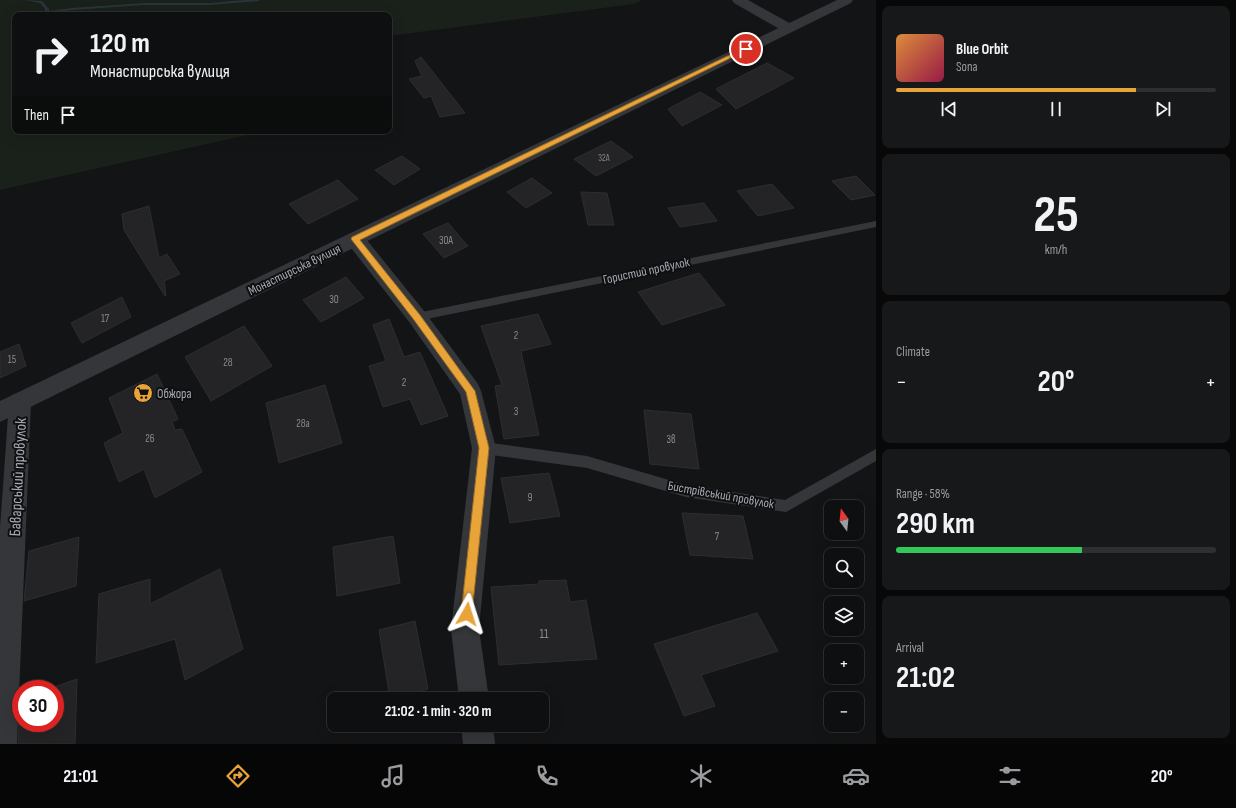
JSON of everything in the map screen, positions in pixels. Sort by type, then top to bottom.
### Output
[{"type":"street","points":[[738,0],[788,28]]},
{"type":"street","name":"Монастирська вулиця","points":[[10,407],[847,0]]},
{"type":"street","points":[[355,239],[417,317],[470,391],[484,448],[465,629],[473,692]]},
{"type":"street","name":"Баварський провулок","points":[[1,744],[10,407]]},
{"type":"street","points":[[478,732],[479,744]]},
{"type":"lane","name":"Гористий провулок","points":[[417,317],[876,224]]},
{"type":"lane","name":"Бистрівський провулок","points":[[484,448],[587,462],[686,491],[786,506],[876,455]]},
{"type":"shaded area","points":[[0,0],[642,0],[634,4],[392,36],[392,12],[12,12],[12,134],[252,134],[0,190]]},
{"type":"building","points":[[421,57],[465,113],[440,117],[431,96],[424,98],[409,79],[422,76],[415,61]]},
{"type":"building","points":[[767,63],[794,78],[736,109],[716,89]]},
{"type":"building","points":[[700,92],[722,105],[682,126],[668,109]]},
{"type":"building","points":[[611,141],[633,157],[596,176],[574,159]]},
{"type":"building","points":[[402,156],[420,169],[394,185],[375,170]]},
{"type":"building","points":[[856,176],[875,195],[851,200],[832,181]]},
{"type":"building","points":[[532,178],[552,193],[526,208],[507,192]]},
{"type":"building","points":[[338,180],[358,199],[308,224],[289,204]]},
{"type":"building","points":[[772,184],[794,208],[758,216],[737,191]]},
{"type":"building","points":[[581,192],[607,193],[614,225],[588,225]]},
{"type":"building","points":[[704,203],[717,221],[680,227],[668,208]]},
{"type":"building","points":[[149,206],[159,258],[167,254],[180,274],[164,281],[165,296],[124,230],[122,214]]},
{"type":"building","points":[[448,223],[468,246],[444,258],[423,234]]},
{"type":"building","points":[[699,273],[725,305],[662,325],[638,292]]},
{"type":"building","points":[[346,277],[364,298],[321,322],[303,300]]},
{"type":"building","points":[[122,297],[131,317],[82,343],[71,323]]},
{"type":"building","points":[[538,314],[551,344],[521,351],[539,435],[504,439],[495,386],[502,385],[481,326]]},
{"type":"building","points":[[389,319],[404,357],[420,352],[448,416],[421,425],[410,399],[383,407],[369,366],[386,361],[373,325]]},
{"type":"building","points":[[244,326],[272,366],[211,401],[185,357]]},
{"type":"building","points":[[19,344],[26,366],[0,378],[0,352]]},
{"type":"building","points":[[157,374],[178,419],[172,422],[175,430],[182,429],[202,472],[155,498],[144,469],[119,482],[104,443],[123,433],[109,398]]},
{"type":"building","points":[[325,385],[342,443],[279,463],[266,403]]},
{"type":"building","points":[[644,410],[691,414],[699,469],[650,464]]},
{"type":"building","points":[[549,473],[560,516],[510,523],[501,478]]},
{"type":"building","points":[[682,513],[743,516],[753,559],[690,555]]},
{"type":"building","points":[[393,536],[400,583],[337,596],[333,547]]},
{"type":"building","points":[[79,537],[76,586],[24,601],[29,551]]},
{"type":"building","points":[[220,569],[243,649],[185,680],[175,639],[96,663],[99,594],[150,579],[150,604]]},
{"type":"building","points":[[566,580],[570,602],[586,600],[597,659],[499,665],[491,587],[539,584],[539,581]]},
{"type":"building","points":[[757,613],[778,651],[701,675],[715,706],[684,716],[654,644]]},
{"type":"building","points":[[415,621],[428,689],[417,692],[389,692],[379,630]]},
{"type":"building","points":[[77,679],[75,744],[18,744],[19,732],[64,732],[64,684]]},
{"type":"waterway","points":[[26,0],[41,2],[47,9],[47,12]]},
{"type":"waterway","points":[[53,12],[72,9],[144,4],[210,4],[258,0]]},
{"type":"place","name":"Обжора","points":[[143,393]]},
{"type":"route","points":[[467,614],[484,448],[470,391],[417,317],[355,239],[746,49]]}]
